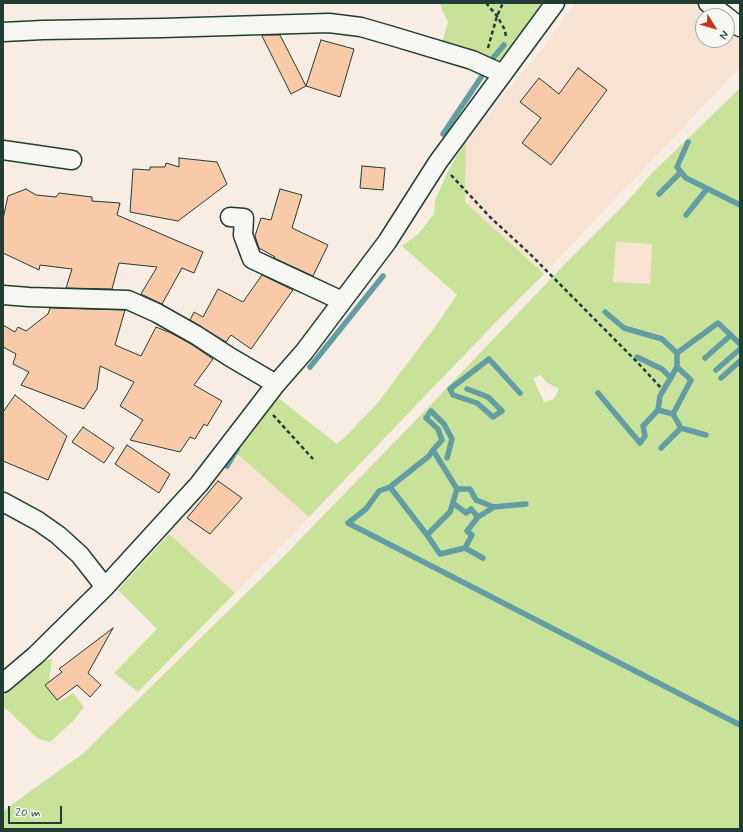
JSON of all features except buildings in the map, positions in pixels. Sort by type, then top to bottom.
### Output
[{"type":"street","points":[[3,683],[36,655],[105,587],[199,484],[276,384],[304,352],[387,242],[438,162],[555,3]]},
{"type":"street","points":[[3,32],[329,22],[362,27],[472,60],[503,74]]},
{"type":"street","points":[[3,150],[72,160]]},
{"type":"street","points":[[230,217],[244,218],[243,235],[252,259],[342,301]]},
{"type":"street","points":[[3,295],[128,300],[157,313],[196,335],[276,384]]},
{"type":"street","points":[[3,502],[38,521],[58,535],[80,554],[105,587]]},
{"type":"path","points":[[486,3],[497,16],[505,30],[507,42]]},
{"type":"path","points":[[485,65],[489,43],[497,16],[503,3]]},
{"type":"path","points":[[438,162],[662,388]]},
{"type":"path","points":[[262,403],[313,459]]},
{"type":"shaded area","points":[[575,3],[695,3],[701,8],[695,8],[695,48],[735,48],[735,34],[740,38],[740,67],[544,274],[465,202],[466,141],[547,43]]},
{"type":"shaded area","points":[[616,242],[652,244],[650,284],[613,282]]},
{"type":"shaded area","points":[[235,452],[309,517],[235,593],[169,534]]},
{"type":"green space","points":[[440,3],[542,3],[504,62],[442,42],[448,22]]},
{"type":"green space","points":[[740,88],[740,829],[3,829],[3,811],[85,752],[283,557],[565,264],[624,205],[652,173]],"holes":[[[616,242],[652,244],[650,284],[613,282]],[[541,375],[546,382],[559,389],[554,399],[544,402],[533,378]],[[676,418],[680,424],[703,434],[681,428]]]},
{"type":"green space","points":[[466,141],[465,202],[544,274],[492,326],[309,517],[235,452],[277,397],[337,444],[376,405],[434,328],[457,295],[402,246],[419,233],[434,214],[435,200],[448,171]]},
{"type":"green space","points":[[169,534],[235,593],[138,692],[114,673],[157,629],[118,590]]},
{"type":"green space","points":[[52,659],[48,688],[60,701],[73,693],[84,707],[74,720],[50,742],[38,739],[5,708],[3,705],[3,692],[33,662]]},
{"type":"waterway","points":[[493,58],[504,45]]},
{"type":"waterway","points":[[443,134],[484,73]]},
{"type":"waterway","points":[[688,142],[677,167],[686,178],[740,205]]},
{"type":"waterway","points":[[659,194],[681,172]]},
{"type":"waterway","points":[[686,215],[707,189]]},
{"type":"waterway","points":[[310,367],[383,276]]},
{"type":"waterway","points":[[605,312],[624,328],[662,339],[677,353],[677,367],[691,380],[673,414],[681,428],[706,435]]},
{"type":"waterway","points":[[677,353],[718,323],[740,344]]},
{"type":"waterway","points":[[705,358],[731,335]]},
{"type":"waterway","points":[[716,370],[740,349]]},
{"type":"waterway","points":[[637,357],[662,369],[671,378]]},
{"type":"waterway","points":[[467,389],[488,397],[502,411],[493,417],[477,403],[453,395],[450,389],[489,359],[520,393]]},
{"type":"waterway","points":[[721,378],[740,361]]},
{"type":"waterway","points":[[673,414],[658,410],[660,396],[677,367]]},
{"type":"waterway","points":[[598,393],[640,443],[645,436],[643,426],[658,410]]},
{"type":"waterway","points":[[447,458],[452,439],[444,424],[431,411],[426,418],[438,429],[442,440],[429,456],[390,487],[379,491],[366,509],[348,523],[740,725]]},
{"type":"waterway","points":[[661,448],[681,428]]},
{"type":"waterway","points":[[227,466],[237,449]]},
{"type":"waterway","points":[[427,535],[450,512],[457,489],[433,450]]},
{"type":"waterway","points":[[390,487],[440,554],[465,548],[483,558]]},
{"type":"waterway","points":[[457,489],[470,489],[476,500],[494,507],[526,504]]},
{"type":"waterway","points":[[453,503],[466,513],[471,509],[478,517]]},
{"type":"waterway","points":[[465,548],[472,535],[467,531],[478,517],[494,507]]}]
